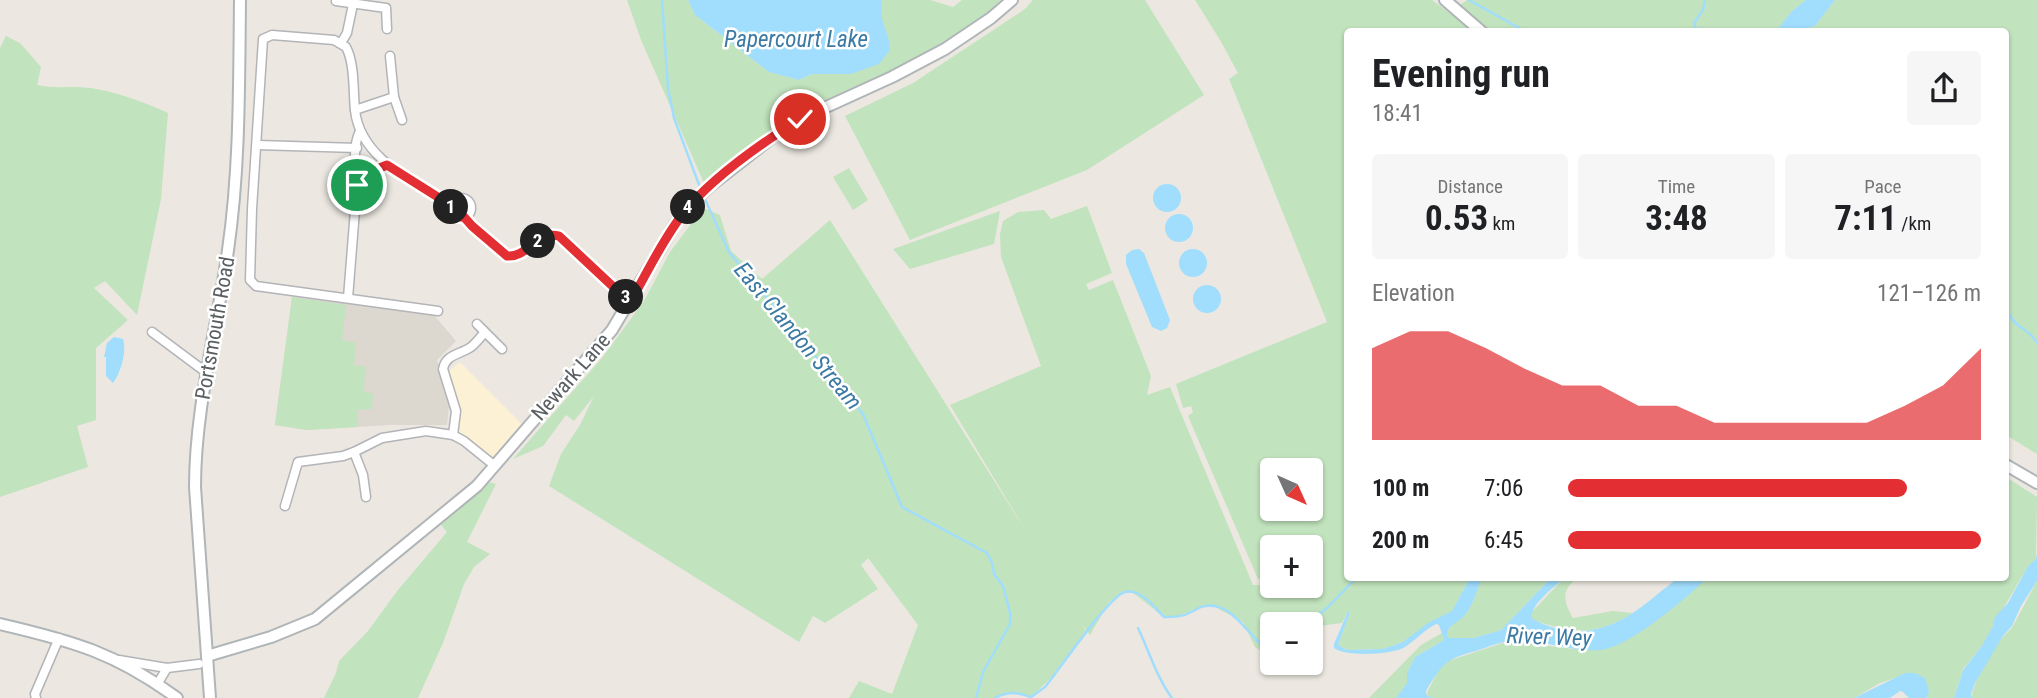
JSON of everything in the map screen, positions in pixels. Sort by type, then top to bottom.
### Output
[{"type":"main road","name":"Portsmouth Road","points":[[210,698],[199,662],[195,470],[197,441],[231,224],[240,0]]},
{"type":"main road","name":"Newark Lane","points":[[199,662],[318,617],[477,486],[600,345],[632,299],[669,233],[710,186],[800,119],[892,77],[945,49],[1012,0]]},
{"type":"main road","points":[[1445,0],[1477,28]]},
{"type":"main road","points":[[2009,468],[2037,484]]},
{"type":"main road","points":[[0,624],[59,638],[118,660],[158,683],[177,698]]},
{"type":"street","points":[[335,1],[386,8],[387,29]]},
{"type":"street","points":[[341,43],[347,33],[354,4]]},
{"type":"street","points":[[438,311],[256,286],[249,278],[262,41],[272,35],[334,40],[341,43],[349,53],[360,131],[387,165],[452,206]]},
{"type":"street","points":[[390,56],[394,97],[402,120]]},
{"type":"street","points":[[355,110],[394,97]]},
{"type":"street","points":[[360,131],[357,139],[356,169],[362,178]]},
{"type":"street","points":[[257,145],[357,148]]},
{"type":"street","points":[[348,298],[357,185],[362,178],[387,165]]},
{"type":"street","points":[[458,199],[468,201],[470,211],[464,217],[456,217],[451,211],[458,199]]},
{"type":"street","points":[[464,217],[507,256],[521,254],[548,235],[559,236],[622,295],[632,299]]},
{"type":"street","points":[[477,324],[502,349]]},
{"type":"street","points":[[152,332],[207,373]]},
{"type":"street","points":[[453,435],[456,411],[443,364],[450,356],[466,350],[484,333]]},
{"type":"street","points":[[460,342],[466,350]]},
{"type":"street","points":[[285,506],[298,462],[354,452],[382,438],[426,431],[453,435],[495,466]]},
{"type":"street","points":[[354,452],[363,475],[366,497]]},
{"type":"street","points":[[36,698],[34,694],[59,638]]},
{"type":"street","points":[[118,660],[167,668],[199,662]]},
{"type":"street","points":[[158,683],[167,668]]},
{"type":"shaded area","points":[[292,297],[433,314],[456,341],[437,360],[449,406],[447,425],[307,430],[275,425]]},
{"type":"shaded area","points":[[460,362],[527,429],[495,466],[453,435],[457,417],[444,375]]},
{"type":"green space","points":[[627,0],[688,0],[695,15],[769,72],[799,80],[812,74],[851,74],[879,16],[882,0],[930,0],[953,7],[962,0],[1001,0],[971,27],[916,59],[830,98],[797,108],[787,122],[704,183],[641,40]]},
{"type":"green space","points":[[1033,0],[1145,0],[1204,95],[1087,170],[910,240],[845,116],[913,83],[1025,9]]},
{"type":"green space","points":[[1195,0],[1432,0],[1470,28],[1344,28],[1344,581],[1468,581],[1452,611],[1403,642],[1383,649],[1347,650],[1338,645],[1350,613],[1348,611],[1342,623],[1323,625],[1323,612],[1260,612],[1260,650],[1255,647],[1243,622],[1215,607],[1200,607],[1176,617],[1164,617],[1132,592],[1125,592],[1109,602],[1090,635],[1082,624],[1087,633],[1059,670],[1031,697],[1012,693],[994,698],[849,698],[859,681],[892,694],[918,625],[868,558],[861,565],[878,589],[825,623],[813,616],[799,642],[549,486],[561,454],[580,425],[594,396],[574,421],[566,415],[543,446],[513,459],[602,358],[644,301],[670,252],[703,208],[720,215],[731,251],[762,279],[830,220],[1027,533],[950,405],[1041,366],[1001,257],[1000,234],[1003,221],[1018,212],[1044,210],[1051,219],[1087,206],[1112,273],[1086,284],[1089,290],[1113,280],[1151,376],[1147,395],[1170,387],[1253,585],[1260,585],[1260,598],[1323,598],[1323,535],[1260,535],[1258,579],[1188,416],[1193,412],[1191,406],[1183,408],[1176,384],[1327,322],[1229,79],[1238,73]]},
{"type":"green space","points":[[1467,0],[1806,0],[1792,11],[1779,28],[1483,28],[1457,7]]},
{"type":"green space","points":[[1835,0],[2037,0],[2037,454],[2009,437],[2009,28],[1808,28],[1815,26]]},
{"type":"green space","points":[[6,36],[20,43],[41,67],[37,85],[98,89],[168,113],[161,199],[137,315],[105,281],[94,288],[128,320],[96,348],[96,420],[77,426],[88,467],[0,497],[0,48]]},
{"type":"green space","points":[[849,168],[868,200],[853,210],[833,177]]},
{"type":"green space","points":[[1000,211],[994,244],[910,269],[893,249]]},
{"type":"green space","points":[[292,297],[346,305],[342,340],[356,343],[354,365],[365,367],[364,391],[373,394],[372,409],[358,410],[357,427],[307,430],[275,425]]},
{"type":"green space","points":[[2009,479],[2037,497],[2036,559],[2028,566],[1981,647],[1963,669],[1954,698],[1927,698],[1929,691],[1901,676],[1880,683],[1854,698],[1433,698],[1426,695],[1440,666],[1445,662],[1509,641],[1573,649],[1606,648],[1633,636],[1703,581],[2009,581]]},
{"type":"green space","points":[[488,482],[496,484],[467,542],[490,554],[474,567],[464,584],[443,643],[418,698],[324,698],[339,661],[368,631],[398,590],[447,532],[441,525]]},
{"type":"green space","points":[[1481,581],[1548,581],[1501,630],[1474,638],[1448,638],[1451,626],[1465,615]]},
{"type":"green space","points":[[1561,581],[1574,581],[1565,596],[1573,618],[1613,611],[1633,613],[1607,626],[1584,630],[1560,628],[1532,620],[1530,614]]},
{"type":"green space","points":[[2037,581],[2037,698],[1972,698],[1983,668],[2013,626]]},
{"type":"green space","points":[[1442,633],[1444,640],[1415,657],[1407,673],[1407,683],[1396,698],[1369,698],[1421,645]]},
{"type":"water","name":"Papercourt Lake","points":[[688,0],[882,0],[881,15],[890,50],[879,64],[851,74],[812,74],[799,80],[769,72],[695,15]]},
{"type":"water","points":[[1806,0],[1835,0],[1815,26],[1778,28],[1792,11]]},
{"type":"water","points":[[1167,184],[1177,188],[1181,198],[1177,208],[1167,212],[1157,208],[1153,198],[1157,188]]},
{"type":"water","points":[[1179,214],[1189,218],[1193,228],[1189,238],[1179,242],[1169,238],[1165,228],[1169,218]]},
{"type":"water","points":[[1139,249],[1144,253],[1170,320],[1167,328],[1161,331],[1152,327],[1126,264],[1126,255]]},
{"type":"water","points":[[1193,249],[1203,253],[1207,263],[1203,273],[1193,277],[1183,273],[1179,263],[1183,253]]},
{"type":"water","points":[[1207,285],[1217,289],[1221,299],[1217,309],[1207,313],[1197,309],[1193,299],[1197,289]]},
{"type":"water","points":[[114,337],[123,339],[124,356],[113,383],[106,376],[104,357],[107,343]]},
{"type":"water","points":[[2037,553],[2037,581],[1975,683],[1972,698],[1954,698],[1963,670],[1981,647],[1995,617],[2008,603],[2028,566],[2036,559]]},
{"type":"water","name":"River Wey","points":[[1468,581],[1481,581],[1470,608],[1450,627],[1448,633],[1448,638],[1474,638],[1501,630],[1548,581],[1561,581],[1539,601],[1531,618],[1567,631],[1584,631],[1615,623],[1645,604],[1673,581],[1704,581],[1642,631],[1613,647],[1590,650],[1510,641],[1452,659],[1426,691],[1426,695],[1433,698],[1396,698],[1407,683],[1407,673],[1415,657],[1444,640],[1439,625],[1432,626],[1405,647],[1390,652],[1358,654],[1334,648],[1348,611],[1350,613],[1338,645],[1347,650],[1383,649],[1403,642],[1428,623],[1452,611]]},
{"type":"water","points":[[1905,673],[1915,673],[1925,678],[1929,691],[1927,698],[1909,698],[1900,691],[1890,698],[1854,698]]},
{"type":"waterway","name":"East Clandon Stream","points":[[662,0],[668,88],[674,118],[701,190]]},
{"type":"waterway","points":[[1469,0],[1519,28]]},
{"type":"waterway","points":[[1696,28],[1694,23],[1703,10],[1705,0]]},
{"type":"waterway","name":"East Clandon Stream","points":[[704,197],[729,252],[863,414],[902,507],[987,553],[994,574],[1003,586],[1010,624],[983,672],[976,698]]},
{"type":"waterway","points":[[2009,314],[2037,343]]},
{"type":"waterway","points":[[1322,612],[1353,581]]},
{"type":"waterway","points":[[995,698],[1013,693],[1031,697],[1045,687],[1096,619],[1125,592],[1142,596],[1164,617],[1182,616],[1201,607],[1223,609],[1232,614],[1260,644]]},
{"type":"waterway","points":[[1138,628],[1172,698]]},
{"type":"route","points":[[357,185],[370,172],[387,165],[452,206],[451,211],[456,217],[464,217],[507,256],[521,254],[542,237],[554,234],[559,236],[622,295],[632,299],[662,246],[689,206],[755,150],[800,119]]}]
